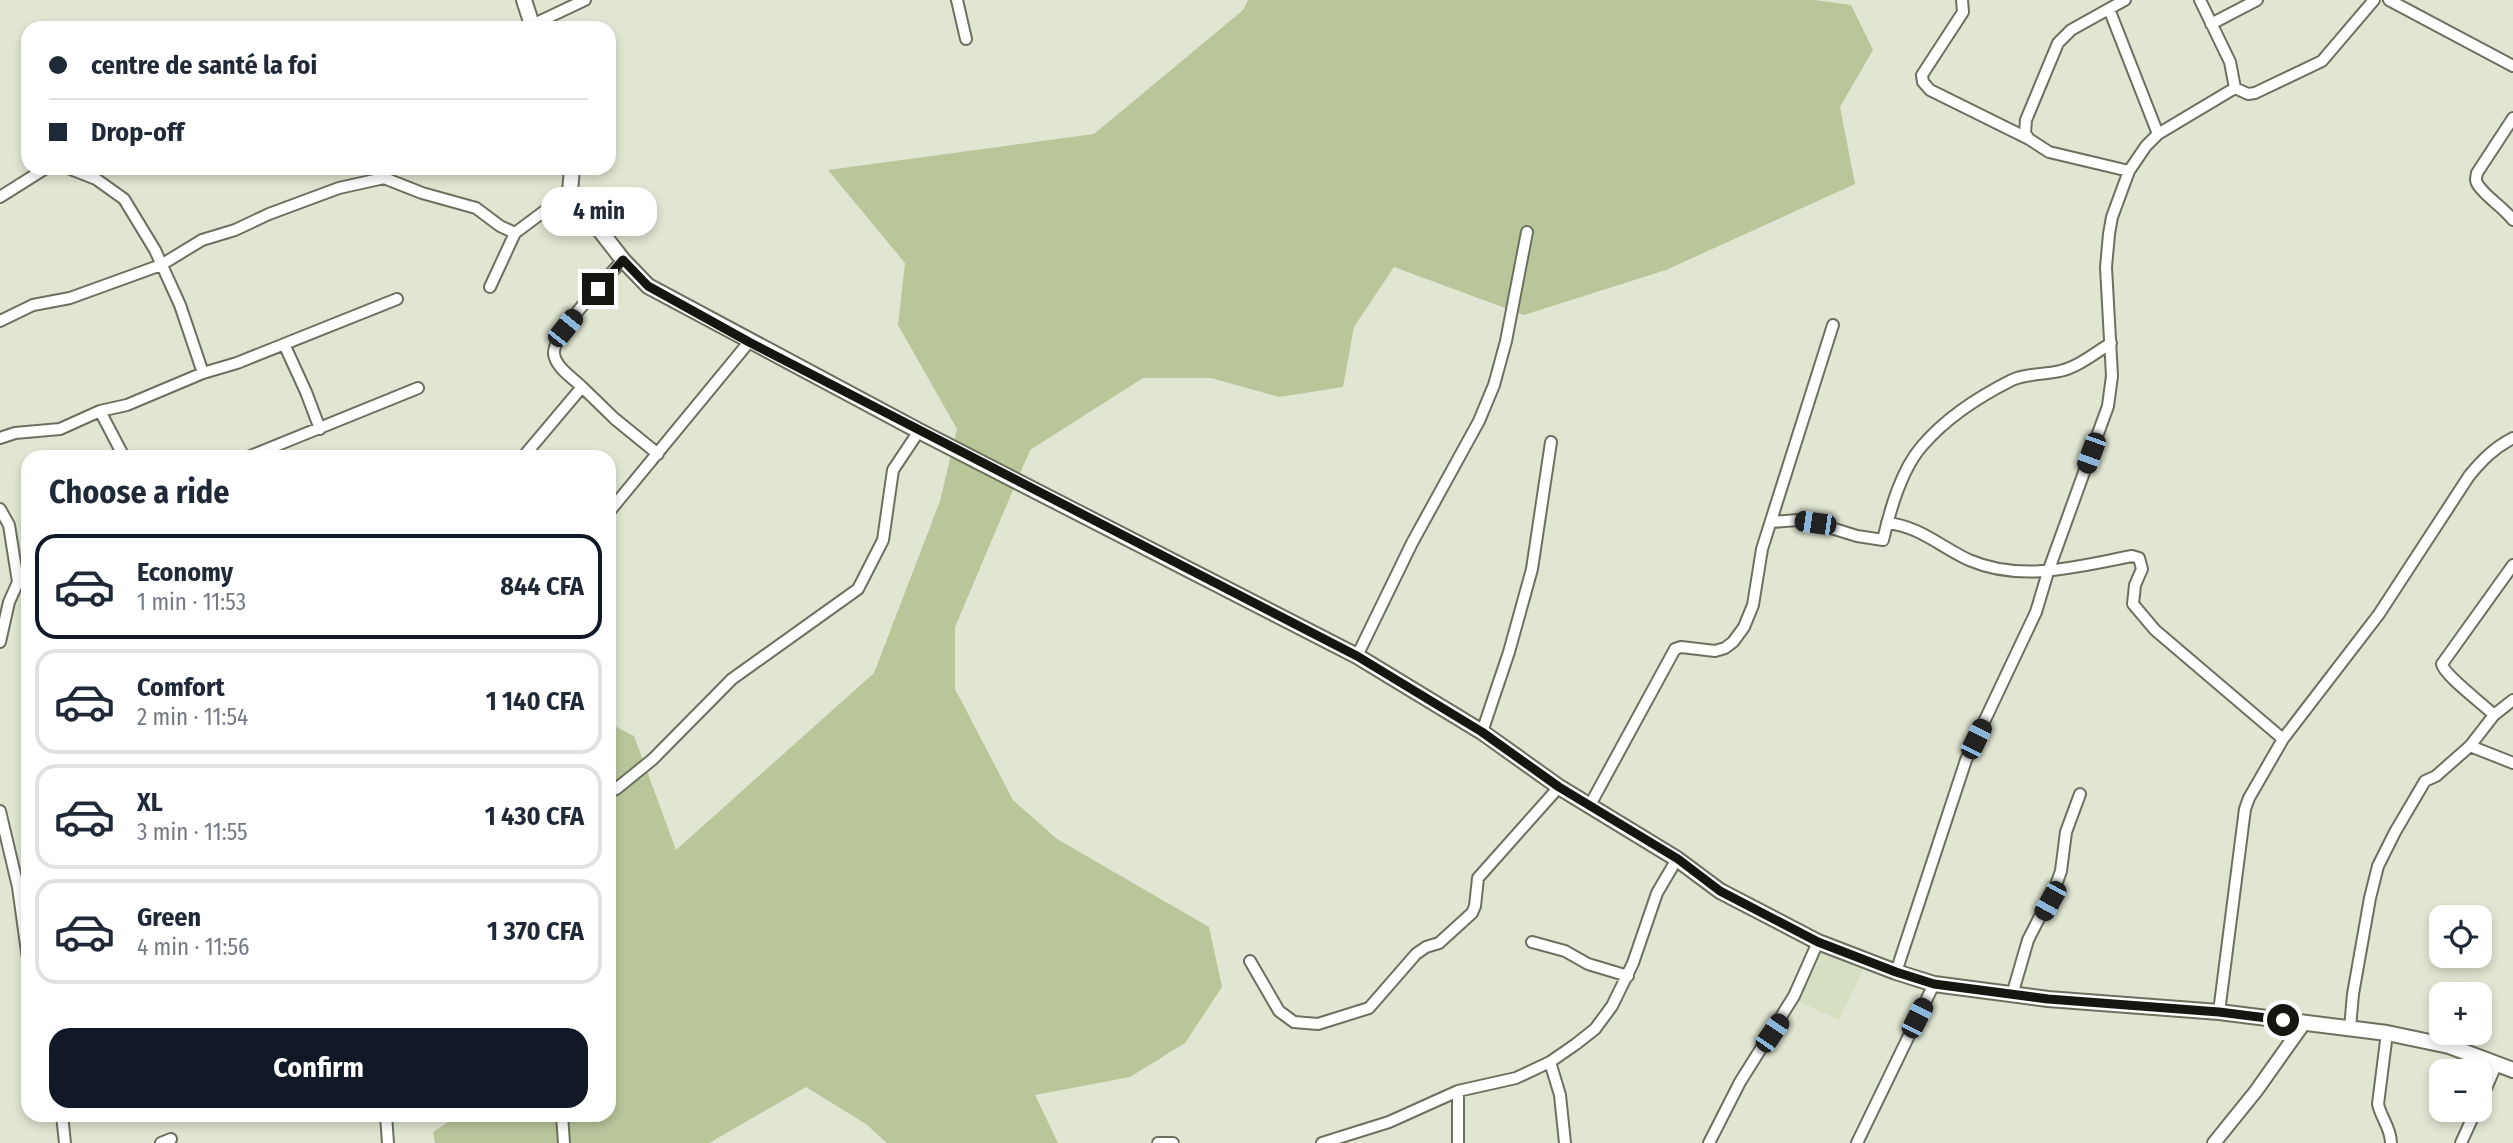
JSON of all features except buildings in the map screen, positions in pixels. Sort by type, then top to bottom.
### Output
[{"type":"main road","points":[[524,0],[531,21]]},
{"type":"main road","points":[[571,175],[570,192],[623,260],[648,286],[919,431],[1357,656],[1482,732],[1559,787],[1678,859],[1720,891],[1818,942],[1934,984],[2012,995],[2219,1012],[2387,1033],[2449,1046],[2513,1070]]},
{"type":"street","points":[[545,21],[585,0]]},
{"type":"street","points":[[957,0],[966,39]]},
{"type":"street","points":[[1962,0],[1963,12],[1922,75],[1923,82],[1930,90],[2029,139],[2049,152],[2129,171]]},
{"type":"street","points":[[2029,139],[2025,133],[2026,120],[2054,49],[2071,30],[2125,0]]},
{"type":"street","points":[[2200,0],[2230,62],[2235,88]]},
{"type":"street","points":[[2211,24],[2257,0]]},
{"type":"street","points":[[2235,88],[2248,94],[2255,93],[2322,61],[2374,0]]},
{"type":"street","points":[[2389,0],[2513,66]]},
{"type":"street","points":[[2109,9],[2158,134]]},
{"type":"street","points":[[1896,972],[1966,760],[2036,612],[2108,406],[2112,343],[2106,267],[2112,217],[2129,171],[2158,134],[2235,88]]},
{"type":"street","points":[[2513,118],[2477,173],[2476,179],[2478,185],[2513,220]]},
{"type":"street","points":[[0,197],[35,175]]},
{"type":"street","points":[[86,175],[124,199],[155,250],[180,306],[202,373]]},
{"type":"street","points":[[0,321],[33,306],[70,298],[160,265],[202,240],[235,230],[269,214],[339,188],[384,178],[422,193],[476,208],[500,226],[515,233]]},
{"type":"street","points":[[490,287],[515,233],[570,192]]},
{"type":"street","points":[[1357,656],[1412,543],[1479,421],[1494,385],[1506,341],[1527,232]]},
{"type":"street","points":[[623,260],[573,318],[556,342],[554,353],[558,365],[615,419],[658,454]]},
{"type":"street","points":[[0,438],[15,433],[60,429],[100,411],[127,405],[202,373],[397,299]]},
{"type":"street","points":[[1590,805],[1675,649],[1681,647],[1715,651],[1725,648],[1744,627],[1753,605],[1762,549],[1833,325]]},
{"type":"street","points":[[616,504],[749,342]]},
{"type":"street","points":[[1771,522],[1799,520],[1882,540],[1891,506],[1920,447],[1961,411],[2014,380],[2061,371],[2112,343]]},
{"type":"street","points":[[284,344],[320,429]]},
{"type":"street","points":[[529,450],[583,387]]},
{"type":"street","points":[[266,450],[418,388]]},
{"type":"street","points":[[100,411],[120,450]]},
{"type":"street","points":[[616,789],[653,759],[732,679],[858,589],[883,540],[893,470],[919,431]]},
{"type":"street","points":[[2219,1012],[2245,809],[2283,739],[2379,614],[2469,476],[2482,459],[2513,438]]},
{"type":"street","points":[[1482,732],[1509,652],[1532,569],[1551,442]]},
{"type":"street","points":[[0,509],[9,524],[18,582],[9,602],[0,642]]},
{"type":"street","points":[[1887,523],[1910,527],[1982,564],[2012,570],[2048,572],[2133,556],[2140,558],[2142,569],[2135,584],[2133,604],[2155,630],[2283,739]]},
{"type":"street","points":[[2494,715],[2475,696],[2446,675],[2442,664],[2513,565]]},
{"type":"street","points":[[2350,1028],[2353,994],[2378,866],[2425,781],[2436,776],[2470,746],[2494,715],[2513,700]]},
{"type":"street","points":[[2470,746],[2513,763]]},
{"type":"street","points":[[1250,961],[1279,1011],[1294,1022],[1318,1024],[1369,1008],[1416,954],[1439,943],[1472,913],[1478,878],[1559,787]]},
{"type":"street","points":[[2012,995],[2028,940],[2061,871],[2066,832],[2081,794]]},
{"type":"street","points":[[0,811],[21,908]]},
{"type":"street","points":[[1322,1143],[1389,1122],[1458,1091],[1507,1080],[1550,1062],[1595,1028],[1612,1006],[1628,976],[1657,893],[1678,859]]},
{"type":"street","points":[[1532,942],[1565,951],[1588,964],[1628,976]]},
{"type":"street","points":[[1709,1143],[1740,1082],[1794,996],[1818,942]]},
{"type":"street","points":[[1857,1143],[1934,984]]},
{"type":"street","points":[[2214,1143],[2256,1091],[2305,1022]]},
{"type":"street","points":[[2387,1033],[2378,1104],[2380,1115],[2389,1130],[2391,1143]]},
{"type":"street","points":[[1550,1062],[1559,1095],[1566,1143]]},
{"type":"street","points":[[2492,1074],[2497,1063]]},
{"type":"street","points":[[1458,1091],[1458,1143]]},
{"type":"street","points":[[63,1122],[65,1143]]},
{"type":"street","points":[[386,1122],[388,1143]]},
{"type":"street","points":[[562,1122],[564,1143]]},
{"type":"street","points":[[2461,1143],[2471,1122]]},
{"type":"street","points":[[1158,1143],[1173,1143]]},
{"type":"shaded area","points":[[1248,0],[1815,0],[1851,5],[1873,50],[1840,107],[1855,184],[1666,270],[1524,315],[1394,267],[1354,327],[1343,387],[1279,397],[1211,378],[1143,378],[1030,450],[955,627],[955,689],[1013,800],[1057,839],[1209,927],[1222,987],[1185,1043],[1130,1077],[1035,1095],[1058,1143],[887,1143],[866,1124],[806,1087],[709,1143],[435,1143],[433,1132],[448,1122],[616,1122],[616,727],[634,736],[676,850],[874,673],[940,501],[957,429],[898,325],[905,263],[828,170],[1094,134],[1243,10]]},
{"type":"shaded area","points":[[1822,948],[1866,964],[1839,1020],[1798,1001]]},
{"type":"route","points":[[598,289],[623,260],[648,286],[749,342],[1357,656],[1482,732],[1559,787],[1678,859],[1720,891],[1818,942],[1934,984],[2048,999],[2219,1012],[2283,1020]]}]
